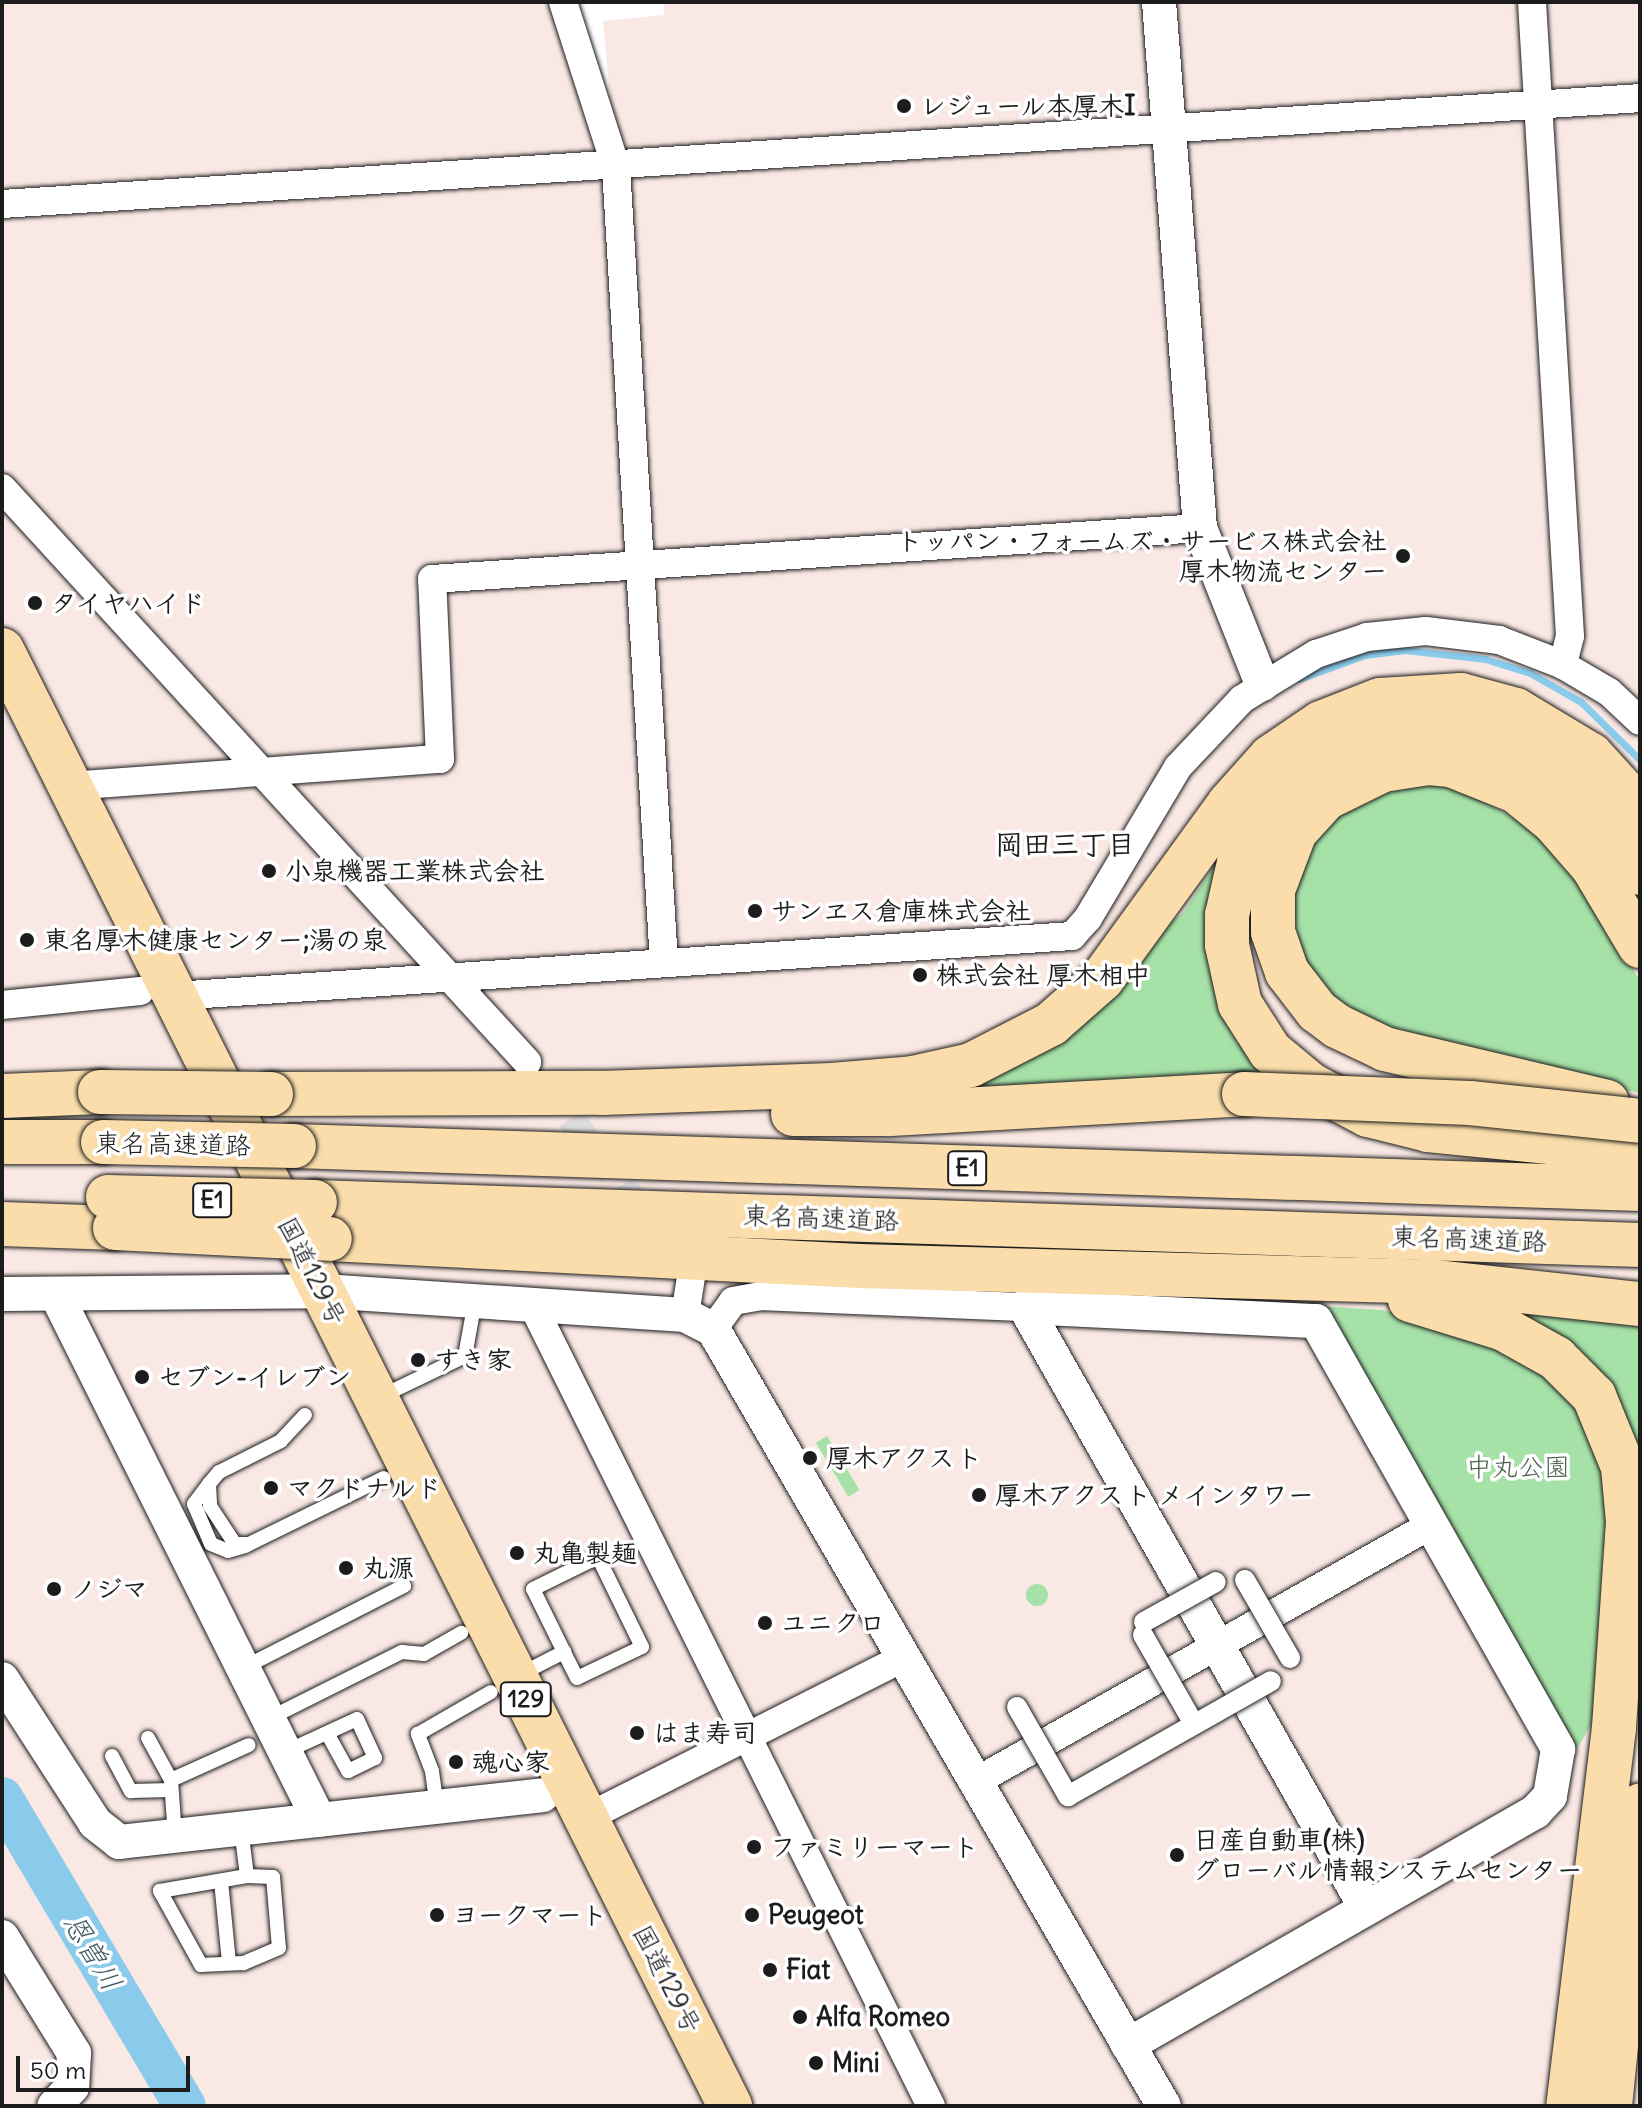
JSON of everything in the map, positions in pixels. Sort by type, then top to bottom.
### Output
[{"type":"highway","name":"国道129号","points":[[2,650],[69,786],[157,993]]},
{"type":"highway","points":[[2,1096],[602,1093],[832,1085],[913,1078],[971,1065],[1051,1024],[1102,979],[1229,804],[1271,757],[1321,723],[1380,700],[1461,695],[1516,710],[1591,755],[1640,809]]},
{"type":"highway","name":"国道129号","points":[[2,714],[157,993],[307,1291],[384,1478],[461,1633],[503,1685],[586,1818],[730,2106]]},
{"type":"highway","points":[[1640,873],[1584,791],[1540,757],[1483,733],[1422,724],[1347,741],[1284,788],[1240,858],[1227,915],[1227,945],[1240,1004],[1270,1051],[1311,1085],[1368,1115],[1413,1127],[1640,1151]]},
{"type":"highway","points":[[1640,946],[1593,867],[1554,822],[1516,791],[1476,771],[1428,763],[1383,770],[1344,786],[1310,814],[1284,851],[1271,910],[1278,952],[1300,992],[1337,1026],[1385,1049],[1425,1060],[1640,1109]]},
{"type":"highway","points":[[271,1094],[837,1115],[1244,1094],[1456,1102],[1640,1121]]},
{"type":"highway","name":"東名高速道路","points":[[2,1142],[294,1146],[1640,1189]]},
{"type":"highway","name":"東名高速道路","points":[[2,1196],[322,1221],[1639,1245]]},
{"type":"highway","points":[[2,1224],[322,1221],[1213,1277],[1437,1282],[1640,1304]]},
{"type":"highway","points":[[1213,1277],[1375,1294],[1447,1309],[1518,1335],[1576,1375],[1607,1419],[1627,1493],[1614,1728],[1568,2106]]},
{"type":"highway","name":"国道129号","points":[[307,1291],[376,1399],[503,1685],[542,1795],[698,2106]]},
{"type":"highway","points":[[1573,2061],[1631,1902],[1614,1728]]},
{"type":"highway","points":[[1610,2106],[1640,1805]]},
{"type":"street","points":[[563,2],[616,167],[664,963]]},
{"type":"street","points":[[1159,2],[1200,528],[1262,684]]},
{"type":"street","points":[[1532,2],[1570,636],[1563,665]]},
{"type":"street","points":[[2,204],[616,167],[1640,98]]},
{"type":"street","points":[[2,488],[268,774],[445,976],[527,1062]]},
{"type":"street","points":[[69,786],[268,774],[440,759],[432,579],[1200,528]]},
{"type":"street","points":[[2,1005],[1072,936],[1178,767],[1262,684],[1342,645],[1426,631],[1499,640],[1563,665],[1609,692],[1640,721]]},
{"type":"street","points":[[691,1277],[699,1322],[903,1658],[1164,2106]]},
{"type":"street","points":[[2,1294],[307,1291],[532,1304],[699,1322],[733,1301],[761,1296],[1316,1321],[1558,1749],[1557,1776],[1550,1796],[1535,1812],[1128,2045]]},
{"type":"street","points":[[56,1294],[242,1668],[258,1732],[285,1752],[319,1820]]},
{"type":"street","points":[[532,1304],[746,1740],[931,2106]]},
{"type":"street","points":[[1025,1307],[1366,1908]]},
{"type":"street","points":[[975,1782],[1431,1525]]},
{"type":"street","points":[[1245,1580],[1290,1658]]},
{"type":"street","points":[[1194,1724],[1144,1629],[1216,1582]]},
{"type":"street","points":[[586,1818],[746,1740],[903,1658]]},
{"type":"street","points":[[2,1679],[108,1838],[119,1842],[542,1795]]},
{"type":"street","points":[[1017,1707],[1068,1796],[1271,1681]]},
{"type":"street","points":[[2,1937],[74,2053],[72,2087],[54,2106]]},
{"type":"lane","points":[[376,1399],[465,1356],[475,1300]]},
{"type":"lane","points":[[305,1415],[281,1441],[219,1472],[209,1484],[210,1506],[225,1535],[235,1544],[249,1544],[384,1478]]},
{"type":"lane","points":[[598,1557],[642,1647],[577,1678],[564,1652],[533,1589],[598,1557]]},
{"type":"lane","points":[[242,1668],[404,1586]]},
{"type":"lane","points":[[112,1756],[131,1791],[171,1785],[258,1732],[402,1652],[424,1654],[461,1633]]},
{"type":"lane","points":[[437,1807],[432,1771],[418,1734],[564,1652]]},
{"type":"lane","points":[[285,1752],[327,1733]]},
{"type":"lane","points":[[148,1738],[171,1785],[175,1837]]},
{"type":"lane","points":[[241,1829],[247,1876]]},
{"type":"lane","points":[[247,1876],[273,1877],[279,1948],[229,1963],[201,1965],[160,1891],[221,1881],[247,1876]]},
{"type":"lane","points":[[221,1881],[229,1963]]},
{"type":"shaded area","points":[[2,2],[551,2],[614,143],[603,21],[664,15],[664,2],[1640,2],[1640,2106],[2,2106]]},
{"type":"green space","points":[[1433,784],[1464,791],[1525,824],[1583,883],[1640,981],[1640,1093],[1435,1049],[1384,1031],[1331,996],[1310,970],[1297,933],[1293,900],[1308,849],[1326,823],[1375,791]]},
{"type":"green space","points":[[1231,840],[1221,861],[1282,1082],[980,1091],[949,1085],[1183,913]]},
{"type":"green space","name":"中丸公園","points":[[1321,1306],[1381,1310],[1452,1323],[1569,1384],[1614,1488],[1601,1708],[1577,1749]]},
{"type":"green space","points":[[1495,1306],[1640,1318],[1640,1653],[1637,1480]]},
{"type":"green space","points":[[827,1436],[859,1490],[848,1497],[816,1443]]},
{"type":"green space","points":[[1033,1584],[1041,1584],[1048,1595],[1041,1606],[1033,1606],[1026,1599],[1026,1591]]},
{"type":"waterway","points":[[1299,679],[1365,655],[1405,650],[1485,659],[1530,673],[1581,702],[1640,760]]},
{"type":"waterway","name":"恩曽川","points":[[2,1798],[185,2106]]},
{"type":"tunnel","points":[[545,1085],[648,1220]]},
{"type":"place","name":"レジュール本厚木I","points":[[904,106]]},
{"type":"place","name":"トッパン・フォームズ・サービス株式会社 厚木物流センター","points":[[1403,556]]},
{"type":"place","name":"タイヤハイド","points":[[35,603]]},
{"type":"place","name":"小泉機器工業株式会社","points":[[269,871]]},
{"type":"place","name":"サンヱス倉庫株式会社","points":[[755,911]]},
{"type":"place","name":"東名厚木健康センター;湯の泉","points":[[27,940]]},
{"type":"place","name":"株式会社 厚木相中","points":[[920,975]]},
{"type":"place","name":"すき家","points":[[418,1360]]},
{"type":"place","name":"セブン-イレブン","points":[[142,1377]]},
{"type":"place","name":"厚木アクスト","points":[[810,1458]]},
{"type":"place","name":"マクドナルド","points":[[271,1488]]},
{"type":"place","name":"厚木アクスト メインタワー","points":[[979,1495]]},
{"type":"place","name":"丸亀製麺","points":[[517,1553]]},
{"type":"place","name":"丸源","points":[[346,1568]]},
{"type":"place","name":"ノジマ","points":[[54,1589]]},
{"type":"place","name":"ユニクロ","points":[[765,1623]]},
{"type":"place","name":"はま寿司","points":[[637,1733]]},
{"type":"place","name":"魂心家","points":[[456,1762]]},
{"type":"place","name":"ファミリーマート","points":[[754,1847]]},
{"type":"place","name":"日産自動車(株) グローバル情報システムセンター","points":[[1177,1855]]},
{"type":"place","name":"ヨークマート","points":[[437,1915]]},
{"type":"place","name":"Peugeot","points":[[752,1915]]},
{"type":"place","name":"Fiat","points":[[770,1970]]},
{"type":"place","name":"Alfa Romeo","points":[[800,2017]]},
{"type":"place","name":"Mini","points":[[816,2063]]},
{"type":"district","name":"岡田三丁目","points":[[1065,844]]}]
